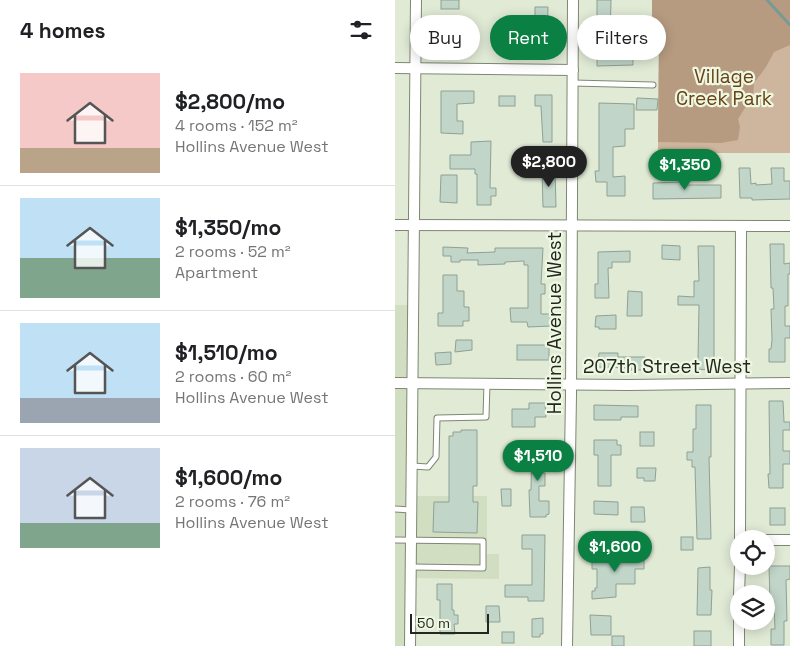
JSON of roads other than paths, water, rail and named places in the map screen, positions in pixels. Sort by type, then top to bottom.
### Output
[{"type":"street","points":[[410,646],[416,0]]},
{"type":"street","name":"Hollins Avenue West","points":[[567,646],[571,384],[573,0]]},
{"type":"street","points":[[395,68],[573,70]]},
{"type":"street","points":[[395,225],[790,226]]},
{"type":"street","points":[[740,530],[741,226]]},
{"type":"street","name":"207th Street West","points":[[395,383],[629,385],[790,383]]},
{"type":"street","points":[[775,540],[790,540]]},
{"type":"street","points":[[739,630],[739,646]]},
{"type":"lane","points":[[573,83],[653,85]]},
{"type":"lane","points":[[411,466],[428,466],[436,457],[437,418],[486,417],[487,383]]},
{"type":"lane","points":[[395,509],[411,510]]},
{"type":"lane","points":[[395,540],[483,541],[483,568],[410,567]]},
{"type":"waterway","points":[[767,0],[790,25]]},
{"type":"park label","name":"Village Creek Park","points":[[724,87]]}]
